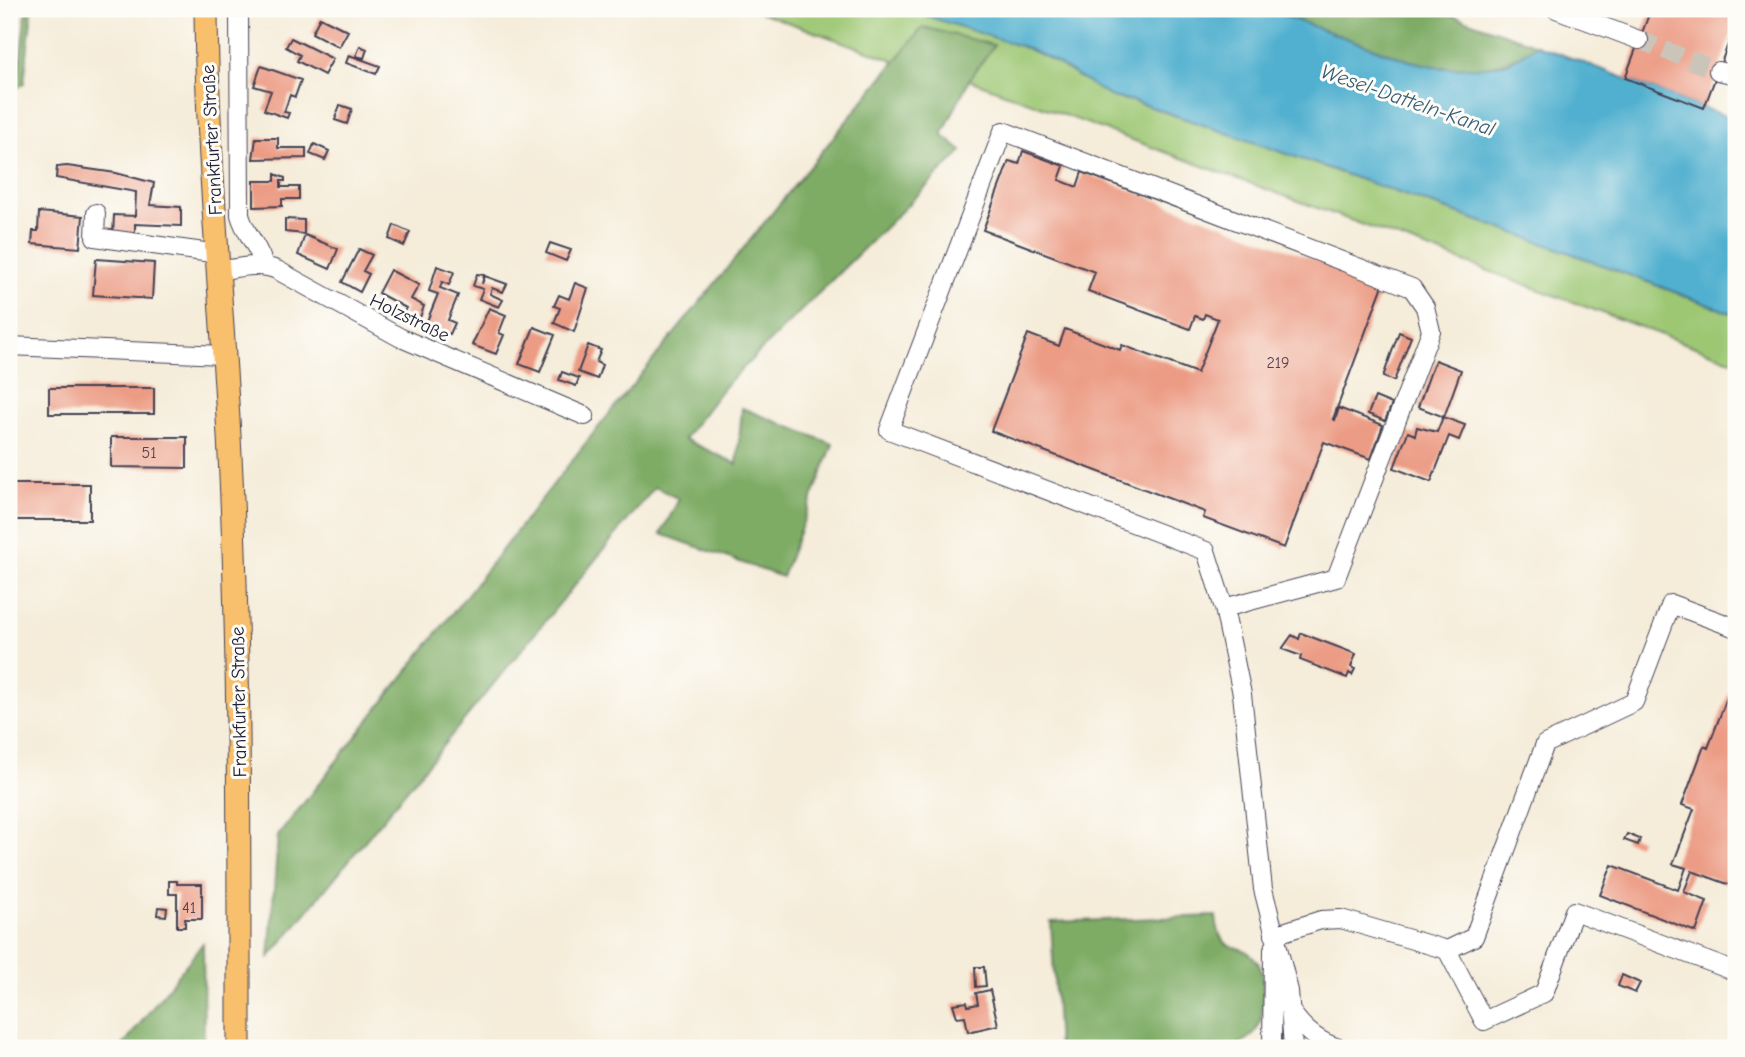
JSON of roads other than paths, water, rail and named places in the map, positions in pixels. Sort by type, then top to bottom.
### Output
[{"type":"main road","name":"Frankfurter Straße","points":[[206,9],[207,100],[238,640],[239,1048]]},
{"type":"street","name":"Frankfurter Straße","points":[[239,9],[240,215],[243,227],[264,266]]},
{"type":"street","points":[[1556,9],[1639,40]]},
{"type":"street","points":[[1718,71],[1736,75]]},
{"type":"street","points":[[1223,607],[1336,578],[1431,331],[1425,307],[1412,288],[1003,131],[889,430],[1206,551],[1223,607],[1242,694],[1264,889],[1283,962],[1291,1012],[1293,1048]]},
{"type":"street","points":[[96,213],[95,237],[218,262],[264,266]]},
{"type":"street","name":"Holzstraße","points":[[264,266],[277,270],[410,342],[585,416]]},
{"type":"street","points":[[9,346],[223,355]]},
{"type":"street","points":[[1274,935],[1321,920],[1340,919],[1447,950],[1474,937],[1545,744],[1634,702],[1671,604],[1736,628]]},
{"type":"street","points":[[1447,950],[1483,1021],[1544,993],[1574,911],[1736,972]]},
{"type":"street","points":[[1272,1048],[1274,935]]},
{"type":"street","points":[[1291,1012],[1319,1040],[1339,1048]]},
{"type":"water","name":"Wesel-Datteln-Kanal","points":[[905,9],[1265,9],[1410,61],[1444,68],[1489,67],[1510,62],[1537,45],[1736,120],[1736,315],[1557,248],[1133,101],[1111,97],[1048,58],[1026,48]]},
{"type":"tunnel","points":[[1639,40],[1718,71]]}]
